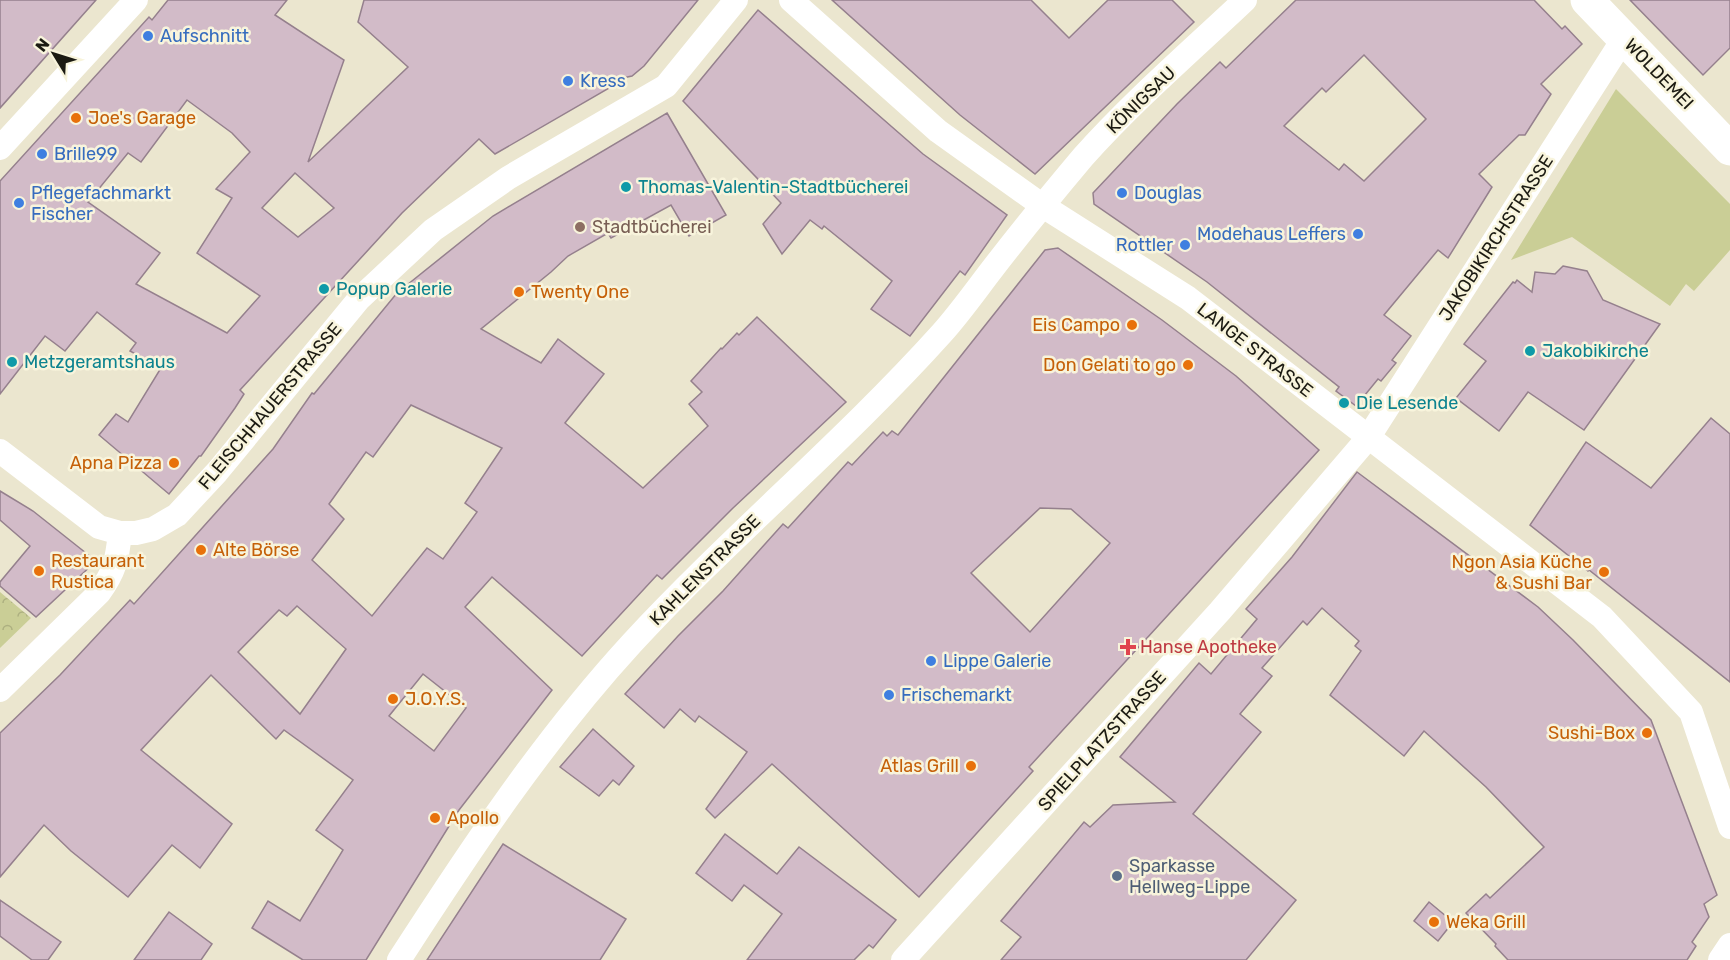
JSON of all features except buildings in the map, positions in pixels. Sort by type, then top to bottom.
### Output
[{"type":"street","points":[[0,148],[136,0]]},
{"type":"street","name":"FLEISCHHAUERSTRASSE","points":[[120,533],[136,533],[153,529],[177,515],[217,472],[359,299],[433,230],[508,178],[666,87],[736,0]]},
{"type":"street","name":"LANGE STRASSE","points":[[791,0],[938,131],[1042,206],[1188,298],[1602,617],[1691,712],[1729,823]]},
{"type":"street","name":"KÖNIGSAU","points":[[1042,206],[1086,154],[1128,111],[1245,0]]},
{"type":"street","name":"WOLDEMEI","points":[[1587,0],[1730,149]]},
{"type":"street","name":"JAKOBIKIRCHSTRASSE","points":[[1368,438],[1624,38]]},
{"type":"street","name":"KAHLENSTRASSE","points":[[399,960],[484,829],[629,646],[873,405],[943,332],[1042,206]]},
{"type":"street","name":"SPIELPLATZSTRASSE","points":[[903,960],[1220,611],[1368,438]]},
{"type":"street","points":[[0,451],[99,527],[120,533],[118,553],[112,574],[99,593],[0,690]]},
{"type":"street","points":[[1720,960],[1730,945]]},
{"type":"green space","points":[[1616,89],[1730,204],[1730,250],[1694,291],[1686,284],[1670,306],[1572,237],[1511,260]]},
{"type":"green space","points":[[0,592],[31,618],[0,648]]},
{"type":"place","name":"Aufschnitt","points":[[148,36]]},
{"type":"place","name":"Kress","points":[[568,81]]},
{"type":"place","name":"Joe's Garage","points":[[76,118]]},
{"type":"place","name":"Brille99","points":[[42,154]]},
{"type":"place","name":"Thomas-Valentin-Stadtbücherei","points":[[626,187]]},
{"type":"place","name":"Douglas","points":[[1122,193]]},
{"type":"place","name":"Pflegefachmarkt Fischer","points":[[19,203]]},
{"type":"place","name":"Stadtbücherei","points":[[580,227]]},
{"type":"place","name":"Modehaus Leffers","points":[[1358,234]]},
{"type":"place","name":"Rottler","points":[[1185,245]]},
{"type":"place","name":"Popup Galerie","points":[[324,289]]},
{"type":"place","name":"Twenty One","points":[[519,292]]},
{"type":"place","name":"Eis Campo","points":[[1132,325]]},
{"type":"place","name":"Jakobikirche","points":[[1530,351]]},
{"type":"place","name":"Metzgeramtshaus","points":[[12,362]]},
{"type":"place","name":"Don Gelati to go","points":[[1188,365]]},
{"type":"place","name":"Die Lesende","points":[[1344,403]]},
{"type":"place","name":"Apna Pizza","points":[[174,463]]},
{"type":"place","name":"Alte Börse","points":[[201,550]]},
{"type":"place","name":"Restaurant Rustica","points":[[39,571]]},
{"type":"place","name":"Ngon Asia Küche & Sushi Bar","points":[[1604,572]]},
{"type":"place","name":"Hanse Apotheke","points":[[1128,647]]},
{"type":"place","name":"Lippe Galerie","points":[[931,661]]},
{"type":"place","name":"Frischemarkt","points":[[889,695]]},
{"type":"place","name":"J.O.Y.S.","points":[[393,699]]},
{"type":"place","name":"Sushi-Box","points":[[1647,733]]},
{"type":"place","name":"Atlas Grill","points":[[971,766]]},
{"type":"place","name":"Apollo","points":[[435,818]]},
{"type":"place","name":"Sparkasse Hellweg-Lippe","points":[[1117,876]]},
{"type":"place","name":"Weka Grill","points":[[1434,922]]}]
